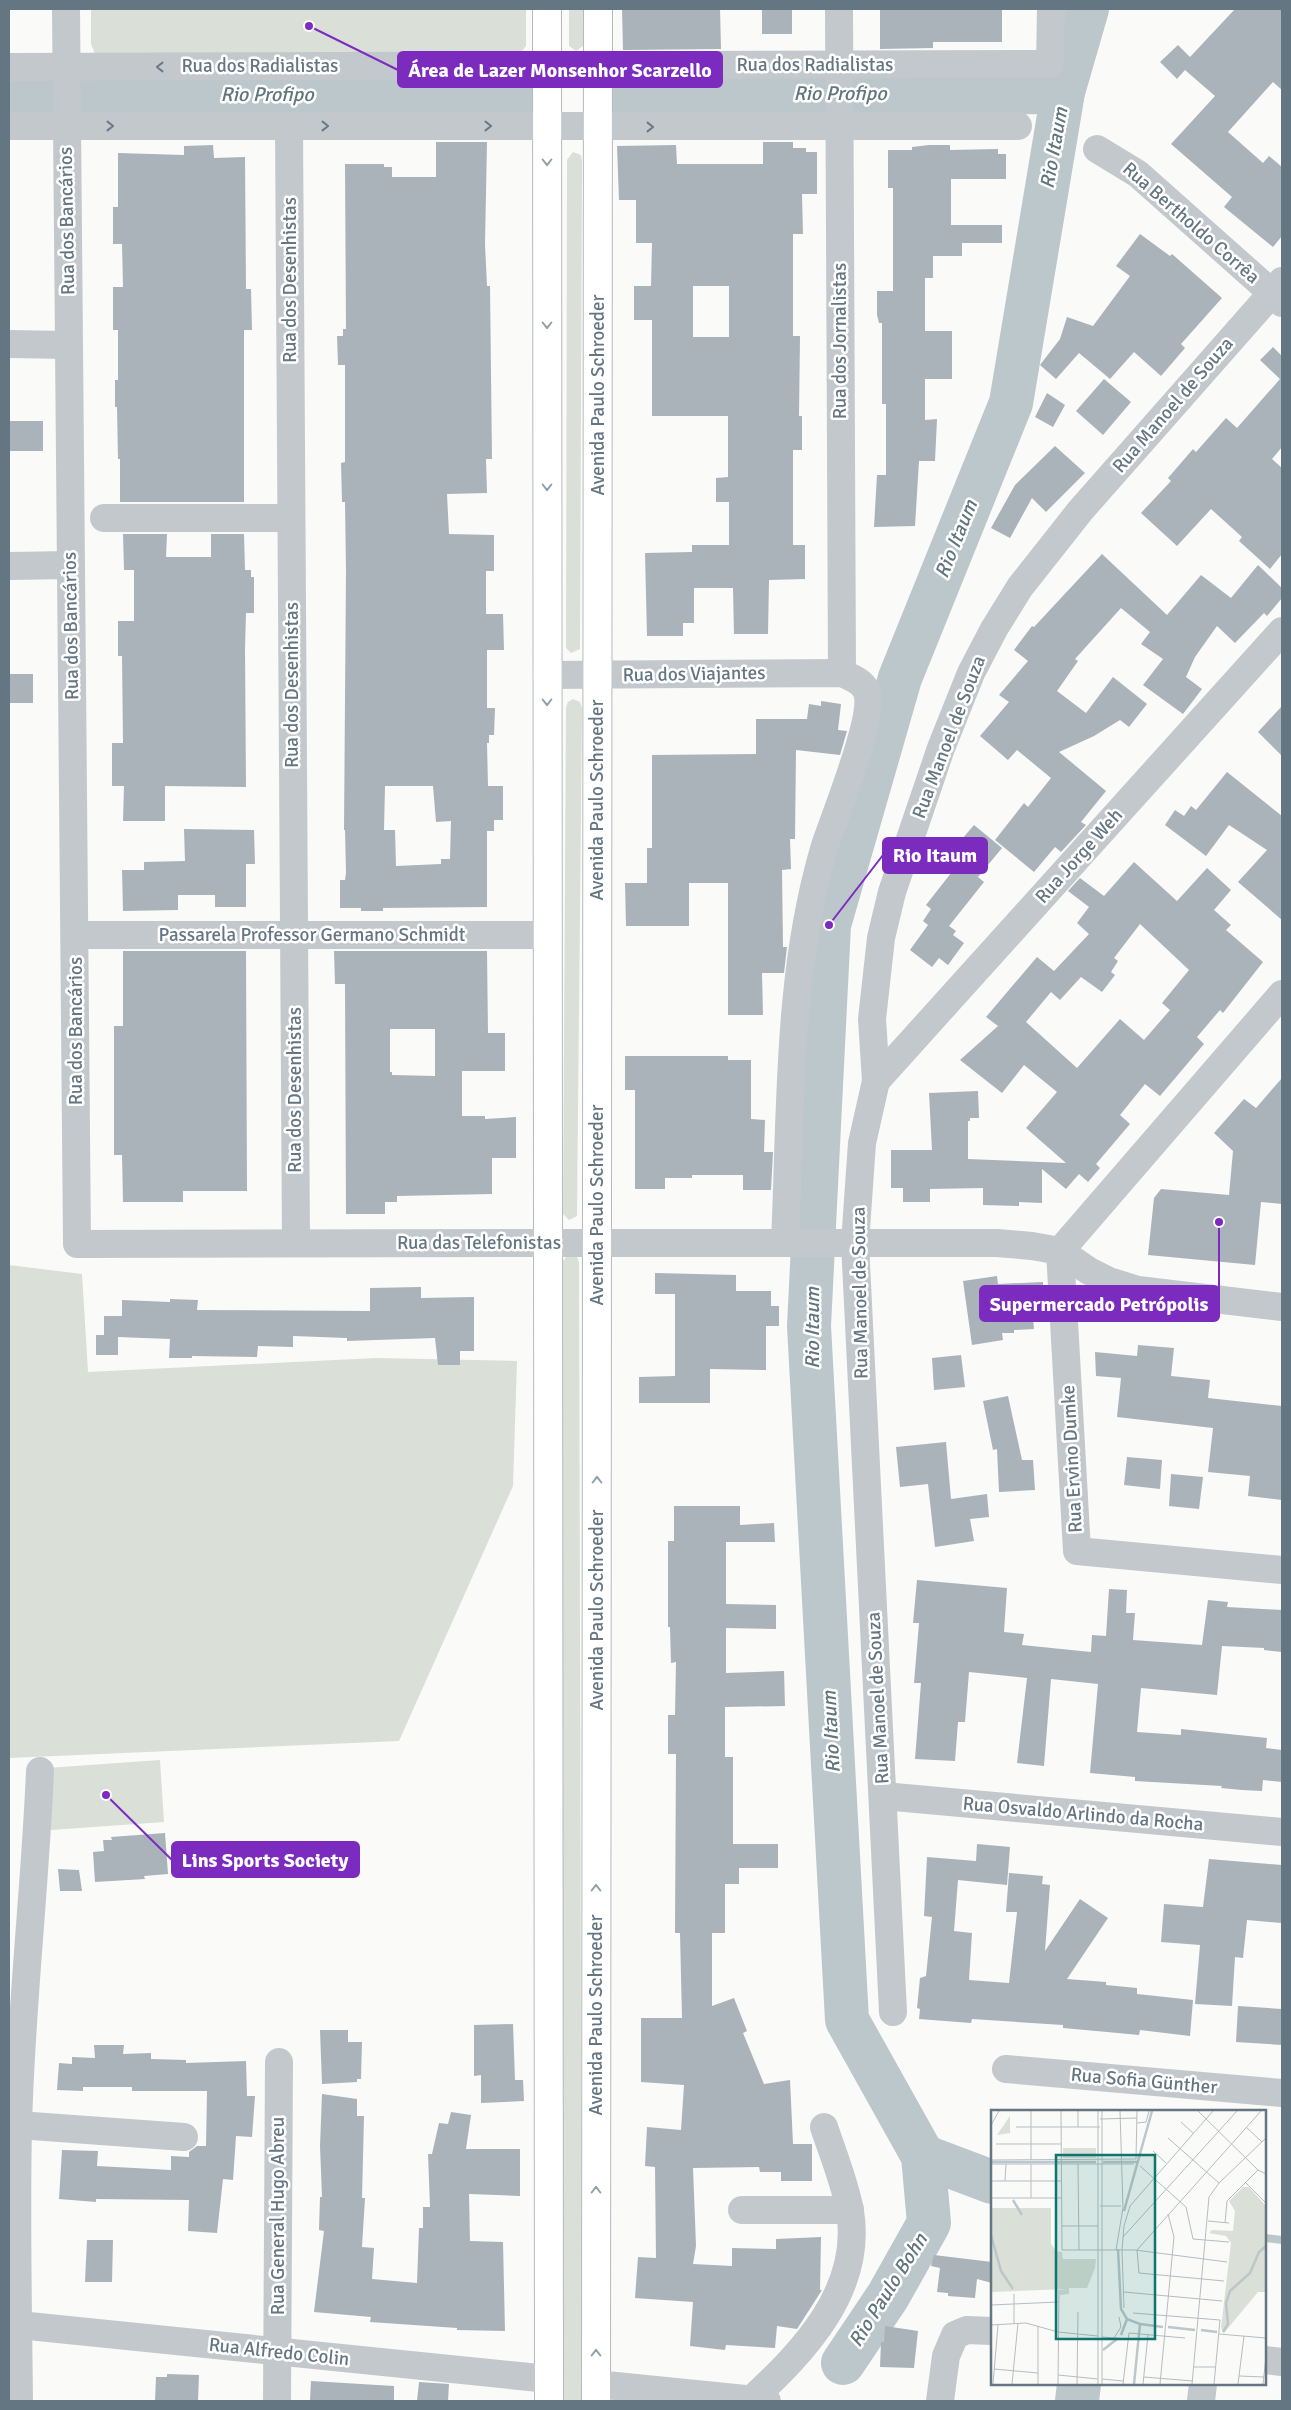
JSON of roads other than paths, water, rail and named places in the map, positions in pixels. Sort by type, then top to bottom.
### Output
[{"type":"main road","points":[[547,9],[549,2390]]},
{"type":"main road","name":"Avenida Paulo Schroeder","points":[[596,2393],[598,9]]},
{"type":"street","name":"Rua dos Bancários","points":[[66,9],[68,344],[76,935],[77,1244]]},
{"type":"street","name":"Rua dos Jornalistas","points":[[839,9],[842,673]]},
{"type":"street","name":"Rua dos Radialistas","points":[[9,67],[1050,64],[1051,9]]},
{"type":"street","points":[[9,126],[1018,126]]},
{"type":"street","name":"Rua dos Desenhistas","points":[[289,126],[296,1243]]},
{"type":"street","name":"Rua Bertholdo Corrêa","points":[[1097,149],[1138,174],[1279,292]]},
{"type":"street","name":"Rua Manoel de Souza","points":[[893,2012],[855,1243],[862,1144],[876,1081],[872,1019],[881,938],[892,892],[940,748],[971,673],[994,629],[1020,586],[1080,511],[1279,292]]},
{"type":"street","points":[[9,344],[68,344]]},
{"type":"street","points":[[104,518],[292,518]]},
{"type":"street","points":[[9,566],[71,565]]},
{"type":"street","name":"Rua Jorge Weh","points":[[876,1081],[1282,631]]},
{"type":"street","points":[[792,1242],[794,1044],[804,944],[824,849],[868,714],[866,690],[857,680],[842,673]]},
{"type":"street","name":"Rua dos Viajantes","points":[[547,675],[842,673]]},
{"type":"street","name":"Passarela Professor Germano Schmidt","points":[[76,935],[548,934]]},
{"type":"street","points":[[1279,1006],[1060,1251],[1102,1278],[1138,1290],[1282,1307]]},
{"type":"street","name":"Rua das Telefonistas","points":[[77,1244],[996,1243],[1060,1251]]},
{"type":"street","name":"Rua Ervino Dumke","points":[[1060,1251],[1077,1551],[1282,1570]]},
{"type":"street","points":[[19,2401],[13,2325],[18,2125],[19,1924],[35,1883],[40,1771]]},
{"type":"street","name":"Rua Osvaldo Arlindo da Rocha","points":[[883,1796],[1282,1832]]},
{"type":"street","name":"Rua General Hugo Abreu","points":[[277,2401],[278,2062]]},
{"type":"street","name":"Rua Sofia Günther","points":[[1006,2069],[1282,2093]]},
{"type":"street","points":[[18,2125],[184,2136]]},
{"type":"street","points":[[596,2393],[759,2400],[792,2363],[813,2338],[830,2309],[843,2280],[849,2259],[852,2233],[850,2210],[824,2127]]},
{"type":"street","points":[[742,2210],[850,2210]]},
{"type":"street","name":"Rua Alfredo Colin","points":[[13,2325],[278,2352],[549,2390]]},
{"type":"street","points":[[940,2401],[948,2345],[954,2335],[967,2330],[991,2331]]},
{"type":"street","points":[[1266,2360],[1282,2362]]},
{"type":"street","points":[[1201,2401],[1203,2385]]},
{"type":"waterway","name":"Rio Itaum","points":[[843,2363],[888,2296],[929,2223],[923,2156],[847,2020],[809,1326],[829,925],[900,678],[1011,403],[1063,92],[1087,9]]},
{"type":"waterway","name":"Rio Profipo","points":[[617,94],[1063,92]]},
{"type":"waterway","name":"Rio Profipo","points":[[9,94],[525,93]]},
{"type":"waterway","points":[[923,2156],[991,2182]]},
{"type":"waterway","points":[[1266,2238],[1282,2240]]},
{"type":"waterway","points":[[1077,2401],[1079,2385]]},
{"type":"place","name":"Área de Lazer Monsenhor Scarzello","points":[[309,26]]},
{"type":"place","name":"Rio Itaum","points":[[829,925]]},
{"type":"place","name":"Supermercado Petrópolis","points":[[1219,1222]]},
{"type":"place","name":"Lins Sports Society","points":[[106,1795]]},
{"type":"water label","name":"Rio Paulo Bohn","points":[[888,2290]]}]
